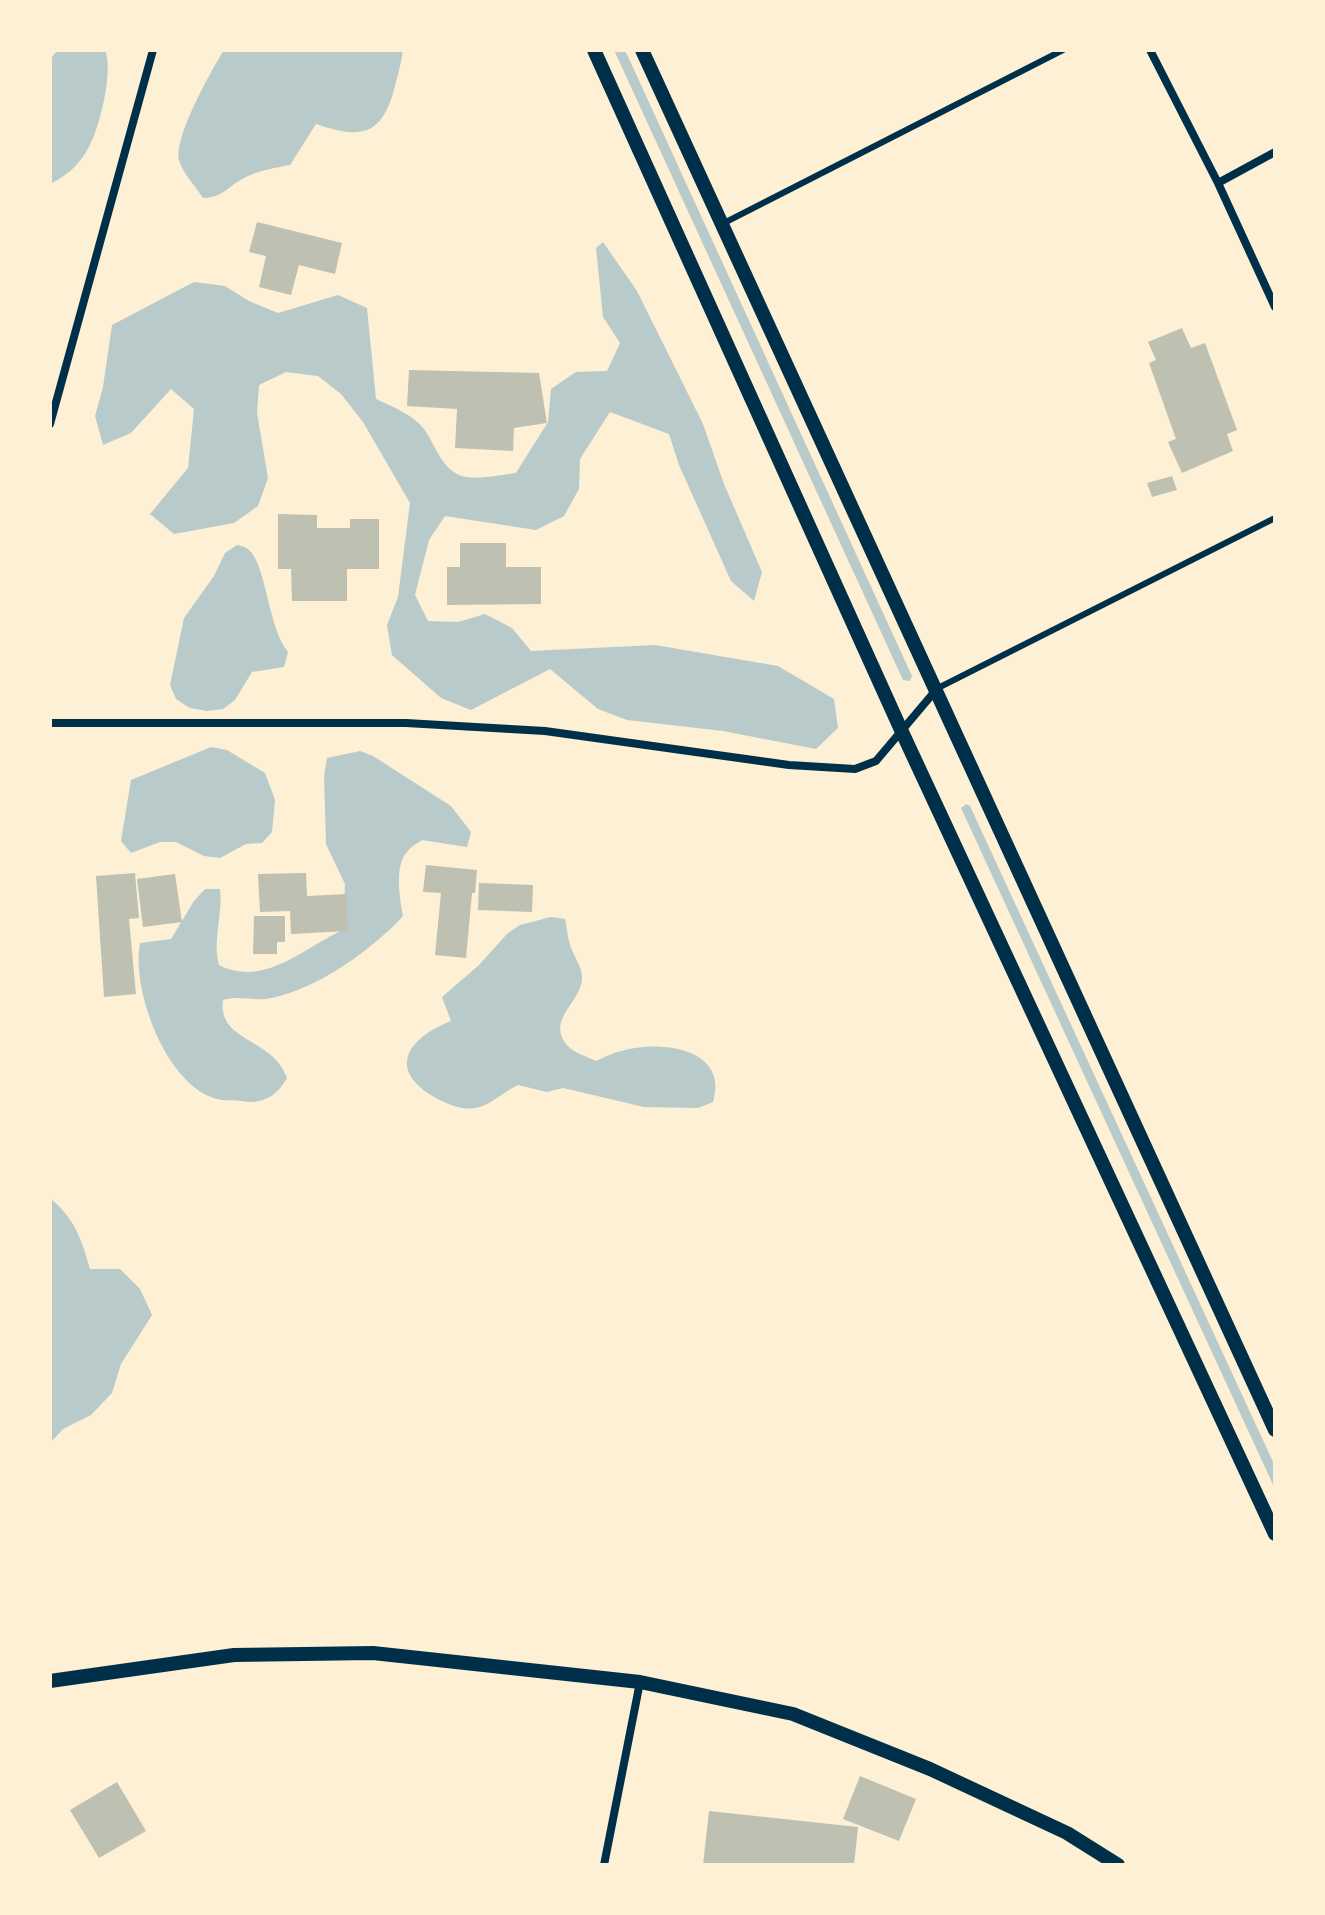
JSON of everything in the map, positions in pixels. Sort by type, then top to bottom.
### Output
[{"type":"street","points":[[50,424],[153,50]]},
{"type":"street","points":[[594,50],[902,732],[1275,1534]]},
{"type":"street","points":[[642,50],[1275,1430]]},
{"type":"street","points":[[1150,50],[1218,183],[1275,307]]},
{"type":"street","points":[[1218,183],[1275,152]]},
{"type":"street","points":[[50,723],[406,723],[545,731],[831,769],[855,769],[876,761],[936,689]]},
{"type":"street","points":[[50,1681],[234,1655],[373,1653],[640,1682],[793,1714],[944,1775],[1067,1833],[1118,1865]]},
{"type":"street","points":[[604,1865],[640,1682]]},
{"type":"lane","points":[[722,224],[1063,50]]},
{"type":"lane","points":[[936,689],[1275,518]]},
{"type":"shaded area","points":[[58,50],[105,50],[108,72],[104,102],[91,143],[75,167],[50,184],[50,59]]},
{"type":"shaded area","points":[[224,50],[403,50],[388,108],[374,126],[355,132],[316,124],[290,165],[255,173],[221,194],[203,198],[181,165],[179,150],[195,104]]},
{"type":"shaded area","points":[[614,50],[625,50],[912,676],[910,681],[903,680]]},
{"type":"shaded area","points":[[603,242],[637,291],[703,424],[724,484],[762,572],[754,601],[731,581],[679,465],[669,434],[610,412],[580,459],[579,489],[564,516],[536,530],[445,516],[429,540],[415,595],[428,621],[458,622],[485,614],[512,628],[531,651],[655,645],[778,666],[834,699],[838,728],[816,749],[723,731],[627,720],[598,709],[550,669],[471,710],[441,698],[392,655],[387,625],[398,597],[410,503],[363,422],[341,394],[318,376],[286,372],[259,385],[257,413],[268,478],[258,506],[234,523],[174,534],[150,514],[188,468],[194,409],[171,389],[131,433],[103,445],[95,416],[103,387],[112,325],[194,282],[225,286],[249,301],[278,313],[338,295],[367,308],[376,399],[414,419],[428,435],[442,460],[459,475],[479,478],[516,473],[548,422],[551,389],[576,372],[607,371],[620,343],[603,317],[596,248]]},
{"type":"shaded area","points":[[237,545],[245,547],[255,557],[276,628],[288,652],[284,667],[252,672],[235,700],[223,709],[207,711],[190,708],[176,699],[170,685],[184,618],[214,576],[225,553]]},
{"type":"shaded area","points":[[211,747],[227,750],[265,773],[275,800],[272,832],[262,843],[246,844],[220,858],[204,856],[176,842],[160,842],[131,853],[121,841],[131,780]]},
{"type":"shaded area","points":[[360,751],[373,756],[451,806],[471,832],[467,847],[422,840],[410,848],[403,858],[399,874],[403,916],[376,942],[343,966],[290,993],[272,998],[223,1000],[223,1014],[229,1024],[237,1033],[271,1055],[287,1078],[279,1090],[262,1100],[217,1099],[182,1076],[156,1033],[141,985],[140,943],[171,939],[205,889],[220,889],[217,956],[219,965],[236,971],[252,972],[283,963],[343,930],[345,884],[326,844],[324,776],[327,758]]},
{"type":"shaded area","points":[[966,804],[970,806],[1275,1466],[1275,1489],[961,808]]},
{"type":"shaded area","points":[[551,917],[565,919],[582,975],[580,987],[560,1028],[568,1046],[596,1061],[640,1047],[657,1046],[689,1052],[711,1070],[715,1084],[713,1102],[698,1108],[644,1107],[563,1088],[547,1092],[518,1085],[486,1104],[464,1108],[439,1100],[419,1086],[410,1075],[407,1064],[409,1054],[424,1036],[451,1021],[442,997],[478,966],[508,933],[520,925]]},
{"type":"shaded area","points":[[50,1198],[76,1230],[90,1269],[120,1269],[140,1289],[152,1315],[121,1364],[112,1393],[91,1415],[63,1429],[50,1443]]},
{"type":"building","points":[[257,222],[342,243],[335,274],[299,265],[291,295],[259,287],[266,256],[249,252]]},
{"type":"building","points":[[1182,328],[1191,348],[1205,343],[1237,430],[1227,434],[1233,451],[1182,473],[1168,442],[1176,439],[1149,363],[1156,360],[1148,342]]},
{"type":"building","points":[[409,370],[539,373],[547,423],[514,428],[513,451],[455,448],[457,409],[407,406]]},
{"type":"building","points":[[1172,476],[1177,490],[1152,497],[1147,483]]},
{"type":"building","points":[[278,514],[317,515],[317,528],[350,528],[350,519],[379,519],[379,569],[347,569],[347,601],[292,601],[291,569],[278,569]]},
{"type":"building","points":[[460,543],[506,543],[506,567],[541,567],[541,604],[447,605],[447,567],[460,567]]},
{"type":"building","points":[[426,865],[477,870],[466,958],[435,955],[441,893],[423,892]]},
{"type":"building","points":[[135,873],[139,918],[129,919],[136,994],[104,997],[96,876]]},
{"type":"building","points":[[306,873],[307,896],[346,894],[348,931],[291,934],[290,911],[260,912],[258,874]]},
{"type":"building","points":[[175,874],[182,922],[143,927],[137,879]]},
{"type":"building","points":[[479,883],[533,885],[532,912],[478,910]]},
{"type":"building","points":[[254,916],[285,916],[285,942],[277,942],[277,954],[253,954]]},
{"type":"building","points":[[860,1776],[916,1799],[899,1841],[843,1819]]},
{"type":"building","points":[[117,1782],[146,1831],[99,1858],[70,1810]]},
{"type":"building","points":[[709,1811],[858,1827],[854,1865],[703,1865]]}]
